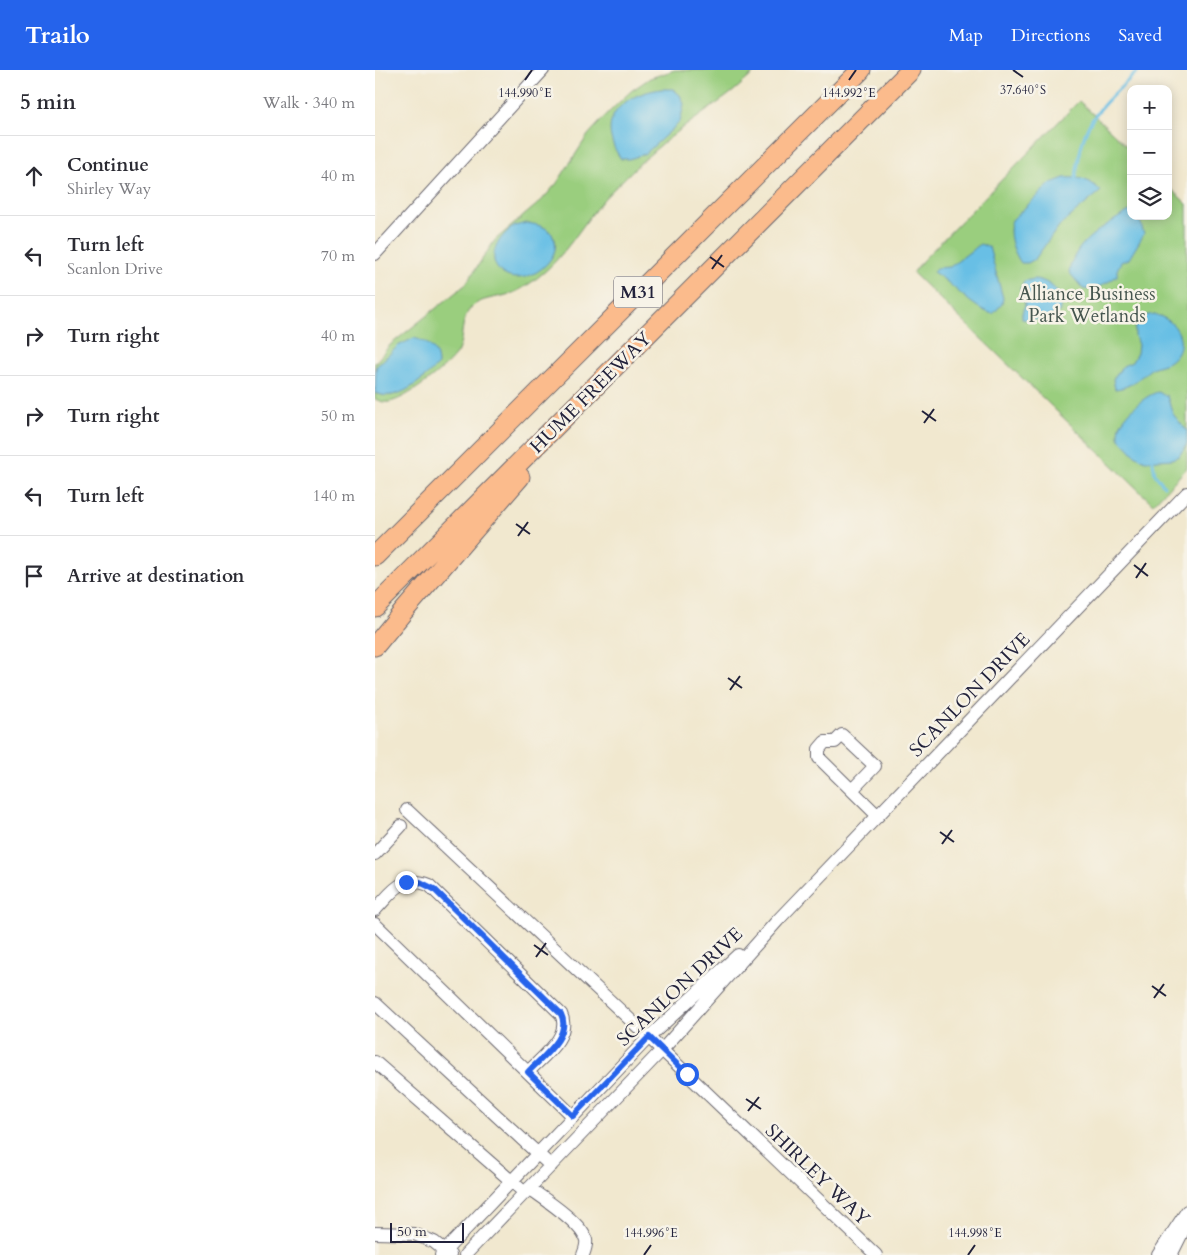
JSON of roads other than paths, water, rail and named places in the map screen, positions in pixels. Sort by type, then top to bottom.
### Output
[{"type":"highway","name":"HUME FREEWAY","points":[[375,556],[861,70]]},
{"type":"highway","name":"HUME FREEWAY","points":[[375,607],[911,70]]},
{"type":"highway","points":[[375,646],[614,368]]},
{"type":"highway","points":[[375,546],[416,514]]},
{"type":"street","points":[[375,254],[543,70]]},
{"type":"street","name":"SCANLON DRIVE","points":[[465,1255],[662,1050],[778,920],[1187,493]]},
{"type":"street","points":[[852,790],[875,766],[842,735],[835,742],[825,742],[819,749],[819,758],[878,816]]},
{"type":"street","name":"SHIRLEY WAY","points":[[407,810],[649,1037],[876,1255]]},
{"type":"street","points":[[375,854],[401,826]]},
{"type":"street","points":[[375,910],[400,885],[406,882],[413,881],[429,885],[561,1014],[565,1025],[561,1037],[528,1072]]},
{"type":"street","name":"SCANLON DRIVE","points":[[445,1254],[511,1180],[649,1037],[778,920]]},
{"type":"street","points":[[375,924],[573,1116]]},
{"type":"street","points":[[375,1003],[551,1166]]},
{"type":"street","points":[[375,1062],[511,1180],[555,1206],[577,1227],[586,1240],[586,1248],[583,1255]]},
{"type":"street","points":[[1158,1255],[1187,1211]]},
{"type":"street","points":[[1171,1255],[1187,1222]]},
{"type":"street","points":[[375,1233],[414,1234],[434,1242],[445,1254]]},
{"type":"water","points":[[661,89],[673,89],[680,95],[684,104],[680,122],[645,154],[629,159],[621,159],[613,145],[610,132],[611,121],[616,112],[634,97]]},
{"type":"water","points":[[1064,178],[1084,180],[1101,191],[1059,226],[1035,259],[1028,263],[1021,263],[1012,242],[1010,231],[1012,220],[1051,183]]},
{"type":"water","points":[[1127,212],[1127,220],[1139,220],[1144,234],[1129,259],[1121,262],[1117,270],[1117,276],[1096,288],[1083,289],[1069,272],[1072,261],[1084,243],[1101,229]]},
{"type":"water","points":[[526,223],[548,230],[554,239],[555,249],[544,267],[534,274],[512,278],[502,273],[497,267],[494,261],[494,254],[499,241],[509,230]]},
{"type":"water","points":[[980,244],[989,247],[1003,298],[1002,304],[993,314],[977,307],[933,272],[936,268],[950,267]]},
{"type":"water","points":[[1035,279],[1046,282],[1055,289],[1060,300],[1059,312],[1036,319],[1022,319],[1025,305],[1020,289],[1024,281]]},
{"type":"water","points":[[1155,314],[1174,325],[1180,341],[1178,352],[1168,362],[1152,368],[1126,387],[1115,389],[1113,379],[1123,366],[1132,362],[1137,353],[1138,345],[1135,328],[1143,316]]},
{"type":"water","points":[[414,338],[424,342],[434,350],[438,359],[438,365],[417,383],[401,392],[392,395],[375,393],[376,367],[398,346]]},
{"type":"water","points":[[1158,392],[1167,396],[1173,414],[1187,431],[1187,444],[1179,456],[1172,459],[1145,461],[1135,455],[1119,438],[1120,428],[1126,416],[1136,406],[1147,397]]},
{"type":"waterway","points":[[1076,178],[1080,151],[1089,125],[1106,103],[1139,70]]},
{"type":"waterway","points":[[1152,456],[1155,474],[1164,486]]},
{"type":"park label","name":"Alliance Business Park Wetlands","points":[[1087,304]]}]
